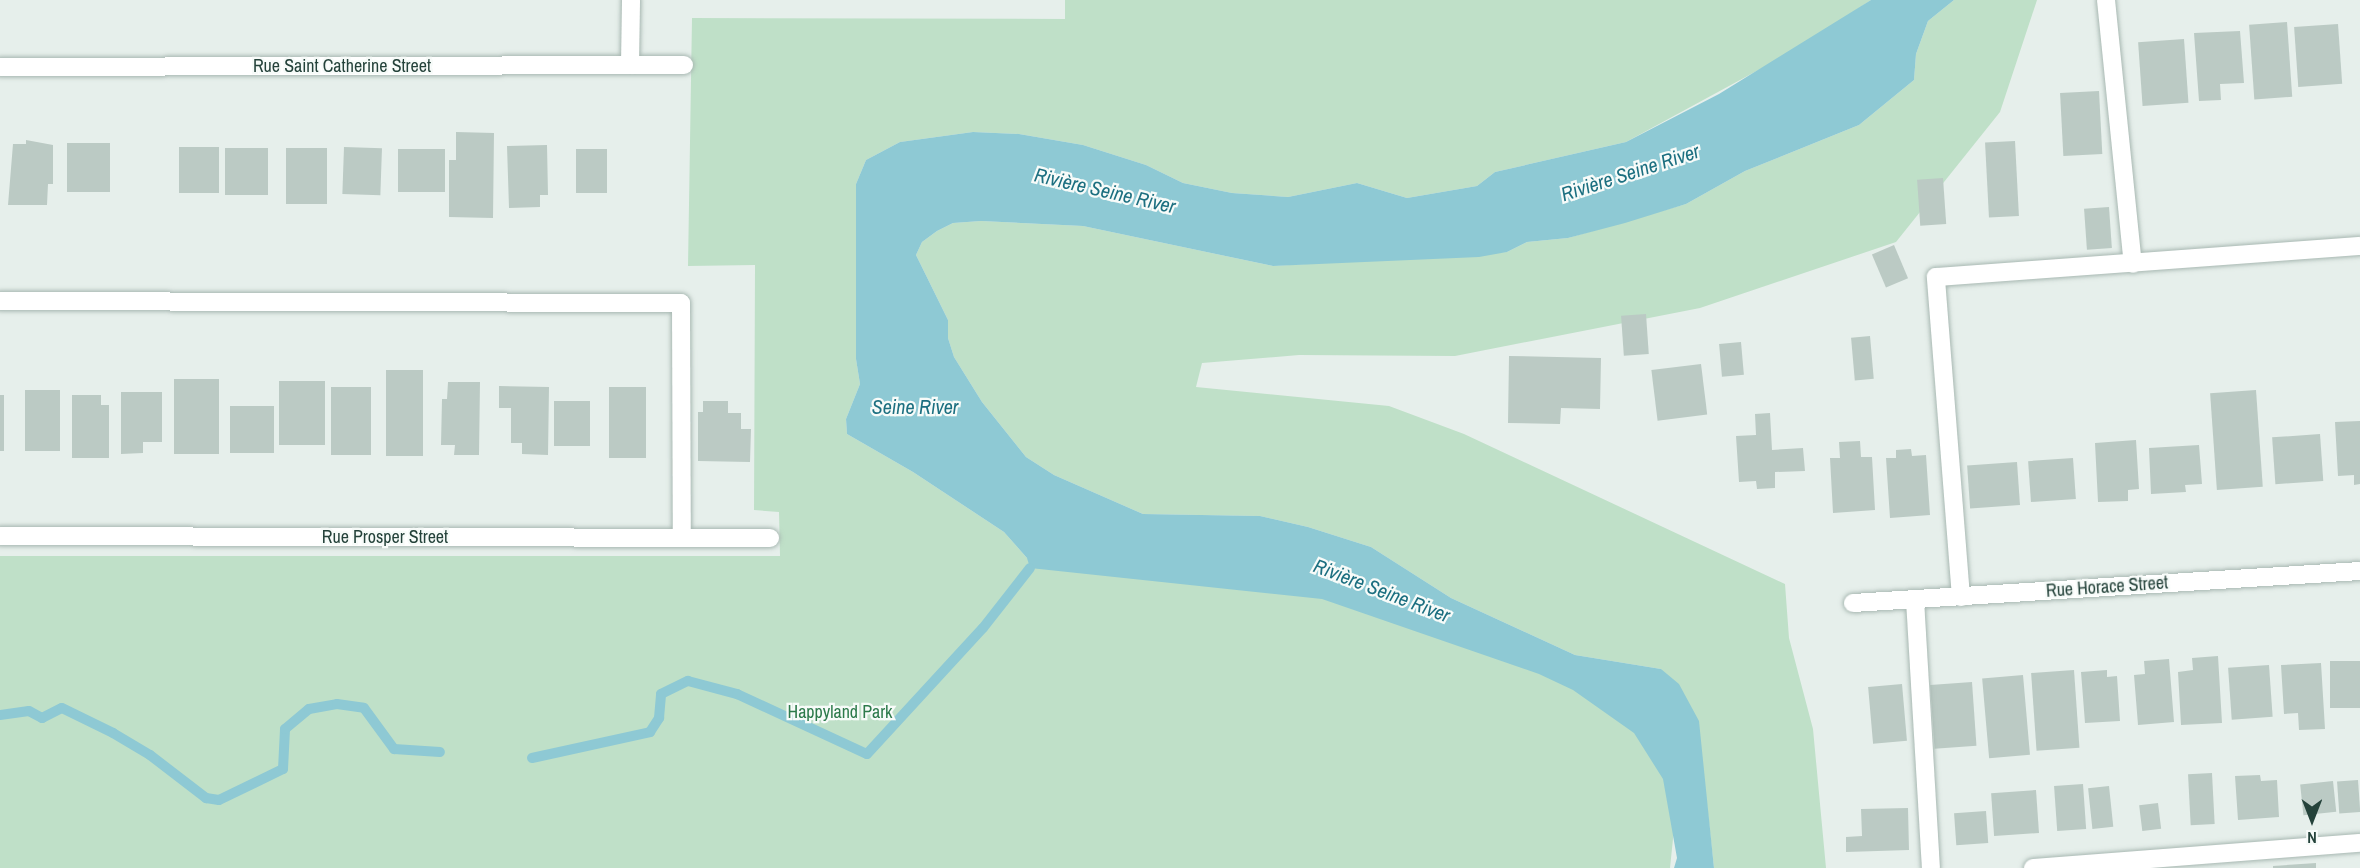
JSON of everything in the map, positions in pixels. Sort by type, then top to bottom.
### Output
[{"type":"street","points":[[630,65],[631,0]]},
{"type":"street","points":[[2106,0],[2133,264]]},
{"type":"street","name":"Rue Saint Catherine Street","points":[[0,67],[684,65]]},
{"type":"street","points":[[1961,597],[1936,277],[2360,246]]},
{"type":"street","points":[[0,301],[681,303],[682,538]]},
{"type":"street","name":"Rue Prosper Street","points":[[0,536],[770,538]]},
{"type":"street","name":"Rue Horace Street","points":[[1853,603],[2360,571]]},
{"type":"street","points":[[1915,600],[1931,868]]},
{"type":"street","points":[[2033,868],[2360,843]]},
{"type":"green space","name":"Happyland Park","points":[[1065,0],[1871,0],[1799,48],[1626,142],[1495,172],[1477,186],[1407,198],[1357,183],[1288,197],[1232,193],[1183,183],[1146,165],[1083,145],[1019,134],[973,132],[900,142],[866,160],[856,184],[856,359],[860,384],[846,419],[847,434],[913,472],[1004,532],[1027,558],[1326,590],[1580,682],[1680,771],[1670,868],[0,868],[0,556],[780,556],[779,512],[754,510],[755,265],[688,266],[692,18],[1065,19]]},
{"type":"green space","points":[[1954,0],[2037,0],[2000,112],[1896,242],[1700,308],[1455,356],[1299,355],[1202,363],[1196,387],[1389,406],[1464,434],[1785,584],[1789,638],[1813,729],[1826,868],[1714,868],[1707,805],[1661,669],[1575,655],[1451,598],[1371,547],[1308,527],[1260,516],[1143,514],[1054,475],[1026,457],[982,402],[954,357],[948,338],[948,320],[916,255],[922,242],[937,231],[953,223],[981,221],[1083,226],[1273,266],[1507,252],[1527,242],[1568,238],[1686,204],[1745,171],[1859,125],[1914,80],[1916,54],[1928,21]]},
{"type":"water","name":"Seine River","points":[[1871,0],[1954,0],[1928,21],[1916,54],[1914,80],[1859,125],[1745,171],[1686,204],[1625,223],[1568,238],[1527,242],[1507,252],[1479,257],[1273,266],[1083,226],[981,221],[953,223],[937,231],[922,242],[916,255],[948,320],[948,338],[954,357],[982,402],[1026,457],[1054,475],[1143,514],[1260,516],[1308,527],[1371,547],[1451,598],[1575,655],[1661,669],[1679,684],[1699,721],[1714,868],[1674,868],[1677,858],[1663,779],[1634,733],[1573,690],[1539,674],[1322,599],[1030,568],[1027,558],[1004,532],[913,472],[847,434],[846,419],[860,384],[856,359],[856,184],[866,160],[900,142],[973,132],[1019,134],[1083,145],[1146,165],[1183,183],[1232,193],[1288,197],[1357,183],[1407,198],[1477,186],[1495,172],[1626,142],[1719,94]]},
{"type":"building","points":[[2287,22],[2292,97],[2254,99],[2249,25]]},
{"type":"building","points":[[2338,24],[2342,84],[2298,87],[2294,27]]},
{"type":"building","points":[[2240,31],[2244,83],[2220,84],[2221,100],[2199,101],[2194,33]]},
{"type":"building","points":[[2184,39],[2188,103],[2143,106],[2138,42]]},
{"type":"building","points":[[2099,91],[2102,154],[2063,156],[2060,93]]},
{"type":"building","points":[[456,132],[494,133],[493,218],[449,217],[449,160],[456,160]]},
{"type":"building","points":[[26,140],[53,145],[53,184],[48,184],[47,205],[8,205],[13,144],[26,144]]},
{"type":"building","points":[[2015,141],[2019,216],[1989,217],[1985,143]]},
{"type":"building","points":[[67,143],[110,143],[110,192],[67,192]]},
{"type":"building","points":[[547,145],[548,195],[540,195],[540,207],[509,208],[507,146]]},
{"type":"building","points":[[179,147],[219,147],[219,193],[179,193]]},
{"type":"building","points":[[344,147],[382,148],[380,195],[342,194]]},
{"type":"building","points":[[225,148],[268,148],[268,195],[225,195]]},
{"type":"building","points":[[286,148],[327,148],[327,204],[286,204]]},
{"type":"building","points":[[398,149],[445,149],[445,192],[398,192]]},
{"type":"building","points":[[576,149],[607,149],[607,193],[576,193]]},
{"type":"building","points":[[1943,178],[1946,224],[1920,226],[1917,180]]},
{"type":"building","points":[[2109,207],[2112,248],[2087,250],[2084,209]]},
{"type":"building","points":[[1894,245],[1908,278],[1886,288],[1872,254]]},
{"type":"building","points":[[1646,314],[1649,354],[1624,356],[1621,316]]},
{"type":"building","points":[[1870,336],[1874,379],[1855,380],[1851,338]]},
{"type":"building","points":[[1741,342],[1744,375],[1722,377],[1719,344]]},
{"type":"building","points":[[1509,356],[1601,358],[1600,409],[1561,408],[1560,424],[1508,423]]},
{"type":"building","points":[[1701,364],[1707,415],[1658,421],[1651,370]]},
{"type":"building","points":[[386,370],[423,370],[423,456],[386,456]]},
{"type":"building","points":[[174,379],[219,379],[219,454],[174,454]]},
{"type":"building","points":[[279,381],[325,381],[325,445],[279,445]]},
{"type":"building","points":[[448,382],[480,382],[479,455],[454,455],[455,445],[441,445],[442,399],[447,399]]},
{"type":"building","points":[[499,386],[549,387],[548,455],[522,454],[522,443],[511,443],[511,408],[499,408]]},
{"type":"building","points":[[331,387],[371,387],[371,455],[331,455]]},
{"type":"building","points":[[609,387],[646,387],[646,458],[609,458]]},
{"type":"building","points":[[25,390],[60,390],[60,451],[25,451]]},
{"type":"building","points":[[2256,390],[2263,487],[2217,490],[2210,393]]},
{"type":"building","points":[[121,392],[162,392],[162,442],[143,442],[143,453],[121,454]]},
{"type":"building","points":[[0,395],[4,395],[4,451],[0,451]]},
{"type":"building","points":[[72,395],[101,395],[101,405],[109,405],[109,458],[72,458]]},
{"type":"building","points":[[554,401],[590,401],[590,446],[554,446]]},
{"type":"building","points":[[703,401],[728,401],[728,413],[741,413],[741,429],[751,429],[750,462],[698,461],[698,412],[703,412]]},
{"type":"building","points":[[230,406],[274,406],[274,453],[230,453]]},
{"type":"building","points":[[1770,413],[1772,450],[1803,448],[1805,471],[1775,472],[1775,488],[1757,489],[1756,481],[1739,482],[1736,436],[1756,435],[1755,414]]},
{"type":"building","points":[[2360,421],[2360,484],[2354,485],[2354,475],[2338,476],[2335,422]]},
{"type":"building","points":[[2320,434],[2323,481],[2275,484],[2272,437]]},
{"type":"building","points":[[2136,440],[2139,489],[2128,490],[2128,501],[2098,502],[2095,443]]},
{"type":"building","points":[[1860,441],[1861,457],[1872,457],[1875,510],[1833,513],[1830,458],[1840,458],[1839,442]]},
{"type":"building","points":[[2199,445],[2202,484],[2185,485],[2186,492],[2151,494],[2149,448]]},
{"type":"building","points":[[1911,449],[1912,456],[1926,455],[1930,515],[1890,518],[1886,458],[1896,458],[1896,450]]},
{"type":"building","points":[[2073,458],[2076,499],[2031,502],[2028,461]]},
{"type":"building","points":[[2017,462],[2020,505],[1970,508],[1967,465]]},
{"type":"building","points":[[2218,656],[2222,723],[2181,725],[2178,672],[2193,670],[2192,658]]},
{"type":"building","points":[[2169,659],[2174,722],[2138,725],[2134,675],[2145,674],[2144,661]]},
{"type":"building","points":[[2330,661],[2360,661],[2360,708],[2330,708]]},
{"type":"building","points":[[2321,663],[2325,729],[2299,730],[2298,713],[2284,714],[2281,665]]},
{"type":"building","points":[[2269,665],[2273,717],[2232,720],[2228,668]]},
{"type":"building","points":[[2074,670],[2079,748],[2037,751],[2031,673]]},
{"type":"building","points":[[2107,670],[2107,677],[2117,676],[2120,721],[2085,723],[2081,672]]},
{"type":"building","points":[[2023,675],[2030,755],[1989,758],[1982,679]]},
{"type":"building","points":[[1972,682],[1976,746],[1935,749],[1930,685]]},
{"type":"building","points":[[1902,684],[1907,741],[1873,744],[1868,687]]},
{"type":"building","points":[[2212,773],[2215,824],[2191,825],[2188,774]]},
{"type":"building","points":[[2260,775],[2261,781],[2277,780],[2279,817],[2238,820],[2235,776]]},
{"type":"building","points":[[2358,780],[2360,812],[2339,813],[2337,781]]},
{"type":"building","points":[[2333,781],[2336,812],[2303,815],[2300,784]]},
{"type":"building","points":[[2083,784],[2086,829],[2057,831],[2054,786]]},
{"type":"building","points":[[2109,786],[2113,827],[2092,829],[2088,788]]},
{"type":"building","points":[[2036,790],[2039,833],[1994,836],[1991,793]]},
{"type":"building","points":[[2158,803],[2161,829],[2142,831],[2139,805]]},
{"type":"building","points":[[1908,808],[1909,850],[1846,852],[1846,837],[1862,836],[1861,809]]},
{"type":"building","points":[[1986,811],[1988,843],[1956,845],[1954,813]]},
{"type":"building","points":[[2316,863],[2316,868],[2273,868],[2273,866]]},
{"type":"waterway","points":[[532,758],[650,732],[659,718],[661,694],[688,681],[737,694],[867,754],[983,628],[1030,568]]},
{"type":"waterway","points":[[0,715],[29,711],[42,718],[62,708],[113,733],[150,755],[206,798],[219,800],[283,769],[285,729],[309,709],[337,704],[364,708],[394,749],[440,752]]},
{"type":"water label","name":"Rivière Seine River","points":[[1630,172]]},
{"type":"water label","name":"Rivière Seine River","points":[[1105,190]]},
{"type":"water label","name":"Rivière Seine River","points":[[1382,590]]}]
